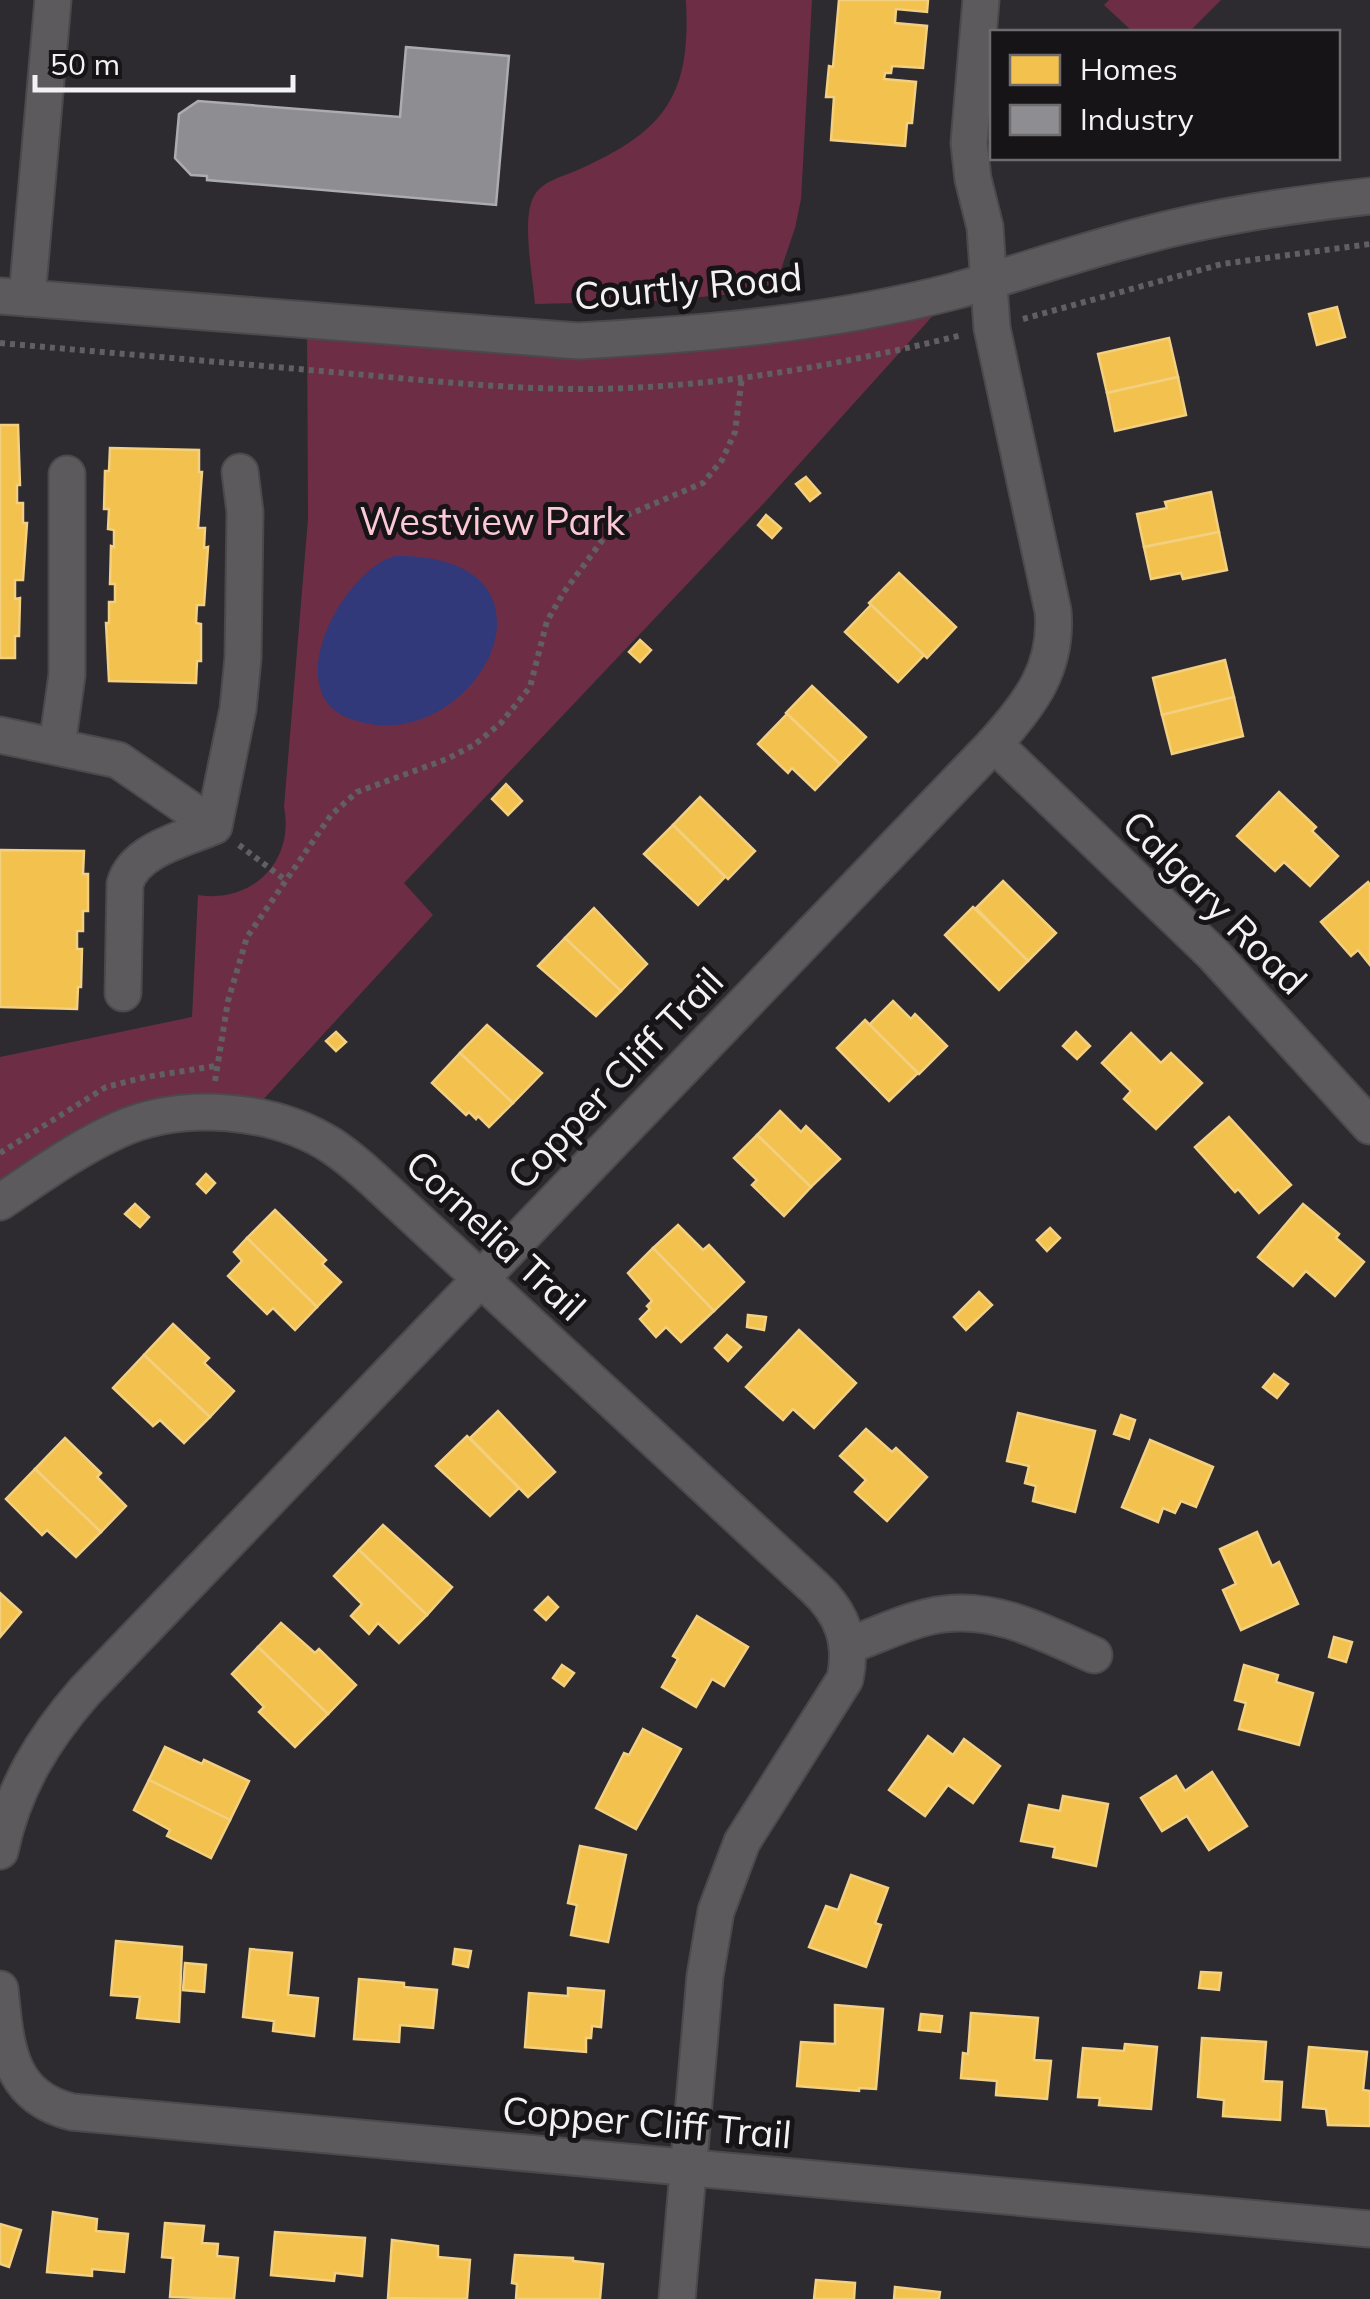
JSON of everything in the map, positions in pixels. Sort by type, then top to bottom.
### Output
[{"type":"street","points":[[14,297],[52,0]]},
{"type":"street","name":"Copper Cliff Trail","points":[[0,1851],[22,1782],[38,1752],[60,1720],[109,1665],[994,744],[1038,690],[1051,657],[1054,622],[992,328],[986,227],[972,179],[969,144],[981,0]]},
{"type":"street","name":"Courtly Road","points":[[14,297],[578,341],[771,326],[860,312],[956,290],[1138,236],[1297,204],[1370,196]]},
{"type":"street","points":[[214,826],[238,709],[243,658],[245,512],[240,472]]},
{"type":"street","points":[[57,746],[67,676],[67,474]]},
{"type":"street","points":[[0,735],[118,760],[214,826]]},
{"type":"street","name":"Calgary Road","points":[[994,744],[1214,954],[1370,1126]]},
{"type":"street","points":[[123,993],[128,872],[148,855],[214,826]]},
{"type":"street","name":"Cornelia Trail","points":[[0,1202],[84,1147],[121,1128],[162,1115],[214,1112],[294,1127],[332,1146],[827,1599],[842,1623],[847,1646]]},
{"type":"street","points":[[676,2299],[710,1940],[724,1882],[752,1827],[840,1688],[846,1671],[847,1646],[920,1619],[968,1612],[1011,1620],[1094,1654]]},
{"type":"street","name":"Copper Cliff Trail","points":[[0,1989],[7,2048],[16,2072],[36,2095],[58,2108],[95,2115],[1370,2229]]},
{"type":"path","points":[[214,1112],[215,1066],[228,1001],[248,937],[330,815],[357,792],[474,746],[501,722],[530,687],[547,621],[618,519],[703,484],[722,460],[736,432],[742,378]]},
{"type":"path","points":[[214,826],[284,879]]},
{"type":"green space","points":[[686,0],[812,0],[801,199],[774,290],[658,301],[535,304],[528,233],[534,196],[549,182],[634,140],[667,106],[684,61]]},
{"type":"green space","points":[[1109,0],[1221,0],[1191,30],[1131,30],[1104,5]]},
{"type":"green space","name":"Westview Park","points":[[956,290],[764,503],[404,883],[433,915],[248,1116],[162,1115],[0,1202],[0,1057],[192,1017],[198,895],[236,893],[252,885],[276,861],[283,845],[308,519],[307,321],[578,341]]},
{"type":"shaded area","points":[[395,556],[453,564],[486,587],[497,619],[490,655],[468,688],[435,713],[394,725],[348,718],[328,704],[319,683],[319,659],[339,606],[375,566]]},
{"type":"building: Homes","points":[[839,0],[928,0],[927,12],[896,9],[895,23],[927,26],[923,68],[892,66],[884,79],[916,82],[912,123],[907,123],[905,146],[831,140],[834,97],[826,97]]},
{"type":"building: Homes","points":[[1337,307],[1345,337],[1317,345],[1309,314]]},
{"type":"building: Homes","points":[[1169,338],[1178,377],[1107,393],[1098,354]]},
{"type":"building: Homes","points":[[1178,377],[1186,415],[1115,431],[1107,393]]},
{"type":"building: Homes","points":[[0,425],[18,425],[17,503],[23,503],[23,523],[27,523],[23,580],[15,580],[15,599],[20,598],[15,658],[0,658]]},
{"type":"building: Homes","points":[[110,448],[199,450],[202,472],[198,528],[205,528],[204,548],[208,547],[204,605],[197,605],[201,661],[197,661],[196,683],[109,681],[106,623],[109,602],[115,602],[115,584],[110,584],[114,530],[108,529],[109,509],[104,509]]},
{"type":"building: Homes","points":[[806,477],[820,493],[810,501],[796,484]]},
{"type":"building: Homes","points":[[1211,492],[1219,532],[1144,547],[1137,514],[1167,508],[1165,502]]},
{"type":"building: Homes","points":[[766,515],[781,528],[772,538],[758,525]]},
{"type":"building: Homes","points":[[1219,532],[1227,570],[1183,579],[1181,573],[1151,579],[1144,547]]},
{"type":"building: Homes","points":[[899,573],[956,627],[927,658],[869,603]]},
{"type":"building: Homes","points":[[871,605],[924,655],[898,682],[845,632]]},
{"type":"building: Homes","points":[[640,640],[651,650],[640,662],[629,652]]},
{"type":"building: Homes","points":[[1225,660],[1234,697],[1162,715],[1153,678]]},
{"type":"building: Homes","points":[[812,686],[866,737],[840,764],[786,713]]},
{"type":"building: Homes","points":[[1234,697],[1243,736],[1172,754],[1162,715]]},
{"type":"building: Homes","points":[[787,714],[840,764],[815,790],[792,768],[788,773],[758,744]]},
{"type":"building: Homes","points":[[506,784],[522,801],[508,815],[492,799]]},
{"type":"building: Homes","points":[[1279,792],[1316,827],[1312,831],[1338,856],[1310,886],[1284,862],[1275,871],[1237,836]]},
{"type":"building: Homes","points":[[700,797],[755,851],[728,879],[673,825]]},
{"type":"building: Homes","points":[[673,825],[725,877],[698,905],[644,854]]},
{"type":"building: Homes","points":[[0,850],[84,851],[88,911],[83,911],[83,931],[77,931],[77,949],[82,949],[77,1009],[0,1007]]},
{"type":"building: Homes","points":[[1003,881],[1056,933],[1028,961],[976,908]]},
{"type":"building: Homes","points":[[1368,882],[1370,965],[1358,950],[1351,956],[1321,922]]},
{"type":"building: Homes","points":[[973,907],[1028,961],[999,990],[945,935]]},
{"type":"building: Homes","points":[[594,908],[647,964],[621,991],[565,938]]},
{"type":"building: Homes","points":[[565,938],[621,991],[596,1016],[538,966]]},
{"type":"building: Homes","points":[[893,1001],[911,1019],[915,1014],[947,1046],[919,1074],[869,1025]]},
{"type":"building: Homes","points":[[865,1020],[918,1073],[889,1101],[837,1048]]},
{"type":"building: Homes","points":[[487,1025],[542,1073],[513,1103],[460,1053]]},
{"type":"building: Homes","points":[[336,1032],[346,1042],[336,1051],[326,1041]]},
{"type":"building: Homes","points":[[1076,1032],[1090,1046],[1077,1059],[1063,1046]]},
{"type":"building: Homes","points":[[1131,1033],[1161,1063],[1171,1053],[1202,1083],[1156,1129],[1124,1099],[1131,1091],[1102,1063]]},
{"type":"building: Homes","points":[[460,1053],[513,1103],[489,1127],[478,1116],[476,1119],[469,1112],[466,1115],[432,1083]]},
{"type":"building: Homes","points":[[780,1111],[801,1132],[806,1126],[840,1159],[811,1187],[757,1135]]},
{"type":"building: Homes","points":[[1229,1117],[1291,1185],[1259,1213],[1195,1147]]},
{"type":"building: Homes","points":[[757,1135],[811,1187],[784,1216],[752,1185],[757,1180],[734,1158]]},
{"type":"building: Homes","points":[[206,1174],[215,1183],[206,1193],[197,1184]]},
{"type":"building: Homes","points":[[135,1204],[149,1217],[140,1227],[125,1214]]},
{"type":"building: Homes","points":[[1303,1204],[1339,1234],[1336,1238],[1364,1262],[1335,1296],[1306,1271],[1293,1286],[1258,1257]]},
{"type":"building: Homes","points":[[275,1210],[326,1260],[322,1264],[341,1282],[317,1307],[247,1238]]},
{"type":"building: Homes","points":[[678,1225],[703,1250],[709,1245],[744,1282],[714,1311],[653,1248]]},
{"type":"building: Homes","points":[[1050,1228],[1060,1238],[1047,1251],[1037,1240]]},
{"type":"building: Homes","points":[[247,1238],[317,1307],[295,1330],[273,1308],[267,1314],[228,1276],[242,1261],[234,1252]]},
{"type":"building: Homes","points":[[653,1248],[714,1311],[681,1342],[666,1327],[656,1337],[640,1319],[652,1301],[628,1273]]},
{"type":"building: Homes","points":[[979,1292],[992,1305],[966,1330],[954,1317]]},
{"type":"building: Homes","points":[[748,1315],[766,1317],[764,1330],[747,1327]]},
{"type":"building: Homes","points":[[173,1324],[209,1358],[204,1363],[234,1391],[210,1417],[144,1355]]},
{"type":"building: Homes","points":[[799,1330],[856,1383],[814,1428],[793,1409],[783,1420],[746,1387]]},
{"type":"building: Homes","points":[[727,1335],[741,1347],[728,1361],[715,1348]]},
{"type":"building: Homes","points":[[144,1355],[210,1417],[184,1443],[160,1420],[153,1426],[113,1388]]},
{"type":"building: Homes","points":[[1274,1374],[1288,1384],[1277,1398],[1263,1387]]},
{"type":"building: Homes","points":[[498,1411],[555,1472],[528,1497],[470,1438]]},
{"type":"building: Homes","points":[[1018,1413],[1095,1431],[1075,1512],[1033,1501],[1036,1486],[1025,1483],[1029,1466],[1007,1461]]},
{"type":"building: Homes","points":[[1121,1415],[1135,1420],[1129,1439],[1114,1434]]},
{"type":"building: Homes","points":[[866,1429],[892,1452],[896,1448],[927,1477],[887,1521],[855,1492],[866,1480],[840,1456]]},
{"type":"building: Homes","points":[[467,1436],[519,1488],[490,1516],[436,1466]]},
{"type":"building: Homes","points":[[65,1438],[101,1473],[97,1477],[126,1506],[101,1532],[35,1469]]},
{"type":"building: Homes","points":[[1150,1440],[1213,1467],[1196,1507],[1181,1501],[1175,1513],[1163,1508],[1158,1522],[1122,1507]]},
{"type":"building: Homes","points":[[35,1469],[101,1532],[76,1557],[47,1530],[42,1535],[6,1499]]},
{"type":"building: Homes","points":[[383,1525],[452,1587],[427,1615],[359,1550]]},
{"type":"building: Homes","points":[[1257,1532],[1272,1566],[1279,1562],[1298,1604],[1241,1630],[1223,1590],[1236,1584],[1220,1549]]},
{"type":"building: Homes","points":[[359,1550],[427,1615],[399,1643],[378,1623],[369,1634],[351,1616],[362,1604],[334,1576]]},
{"type":"building: Homes","points":[[0,1593],[21,1612],[0,1637]]},
{"type":"building: Homes","points":[[548,1597],[558,1607],[546,1620],[535,1610]]},
{"type":"building: Homes","points":[[697,1616],[748,1647],[724,1686],[712,1679],[696,1707],[662,1687],[678,1659],[673,1656]]},
{"type":"building: Homes","points":[[281,1623],[315,1653],[319,1649],[356,1685],[328,1714],[258,1647]]},
{"type":"building: Homes","points":[[1334,1637],[1352,1642],[1346,1662],[1329,1657]]},
{"type":"building: Homes","points":[[258,1647],[328,1714],[295,1747],[259,1712],[264,1707],[232,1674]]},
{"type":"building: Homes","points":[[562,1665],[574,1673],[564,1686],[553,1678]]},
{"type":"building: Homes","points":[[1244,1665],[1278,1675],[1276,1682],[1313,1693],[1299,1745],[1239,1729],[1246,1703],[1235,1700]]},
{"type":"building: Homes","points":[[643,1729],[681,1749],[636,1829],[596,1808],[624,1753],[629,1755]]},
{"type":"building: Homes","points":[[928,1736],[953,1755],[964,1739],[1000,1766],[973,1803],[948,1785],[925,1816],[889,1790]]},
{"type":"building: Homes","points":[[165,1747],[249,1781],[230,1820],[149,1780]]},
{"type":"building: Homes","points":[[1212,1772],[1247,1826],[1209,1850],[1187,1816],[1162,1831],[1141,1798],[1176,1776],[1185,1791]]},
{"type":"building: Homes","points":[[149,1780],[230,1820],[211,1858],[167,1836],[170,1830],[134,1810]]},
{"type":"building: Homes","points":[[1063,1796],[1108,1804],[1096,1866],[1053,1857],[1055,1847],[1021,1841],[1029,1805],[1060,1811]]},
{"type":"building: Homes","points":[[580,1846],[626,1855],[608,1942],[571,1935],[577,1905],[568,1903]]},
{"type":"building: Homes","points":[[851,1875],[888,1888],[875,1923],[881,1925],[866,1967],[809,1947],[826,1906],[838,1910]]},
{"type":"building: Homes","points":[[116,1941],[182,1947],[179,2022],[137,2018],[140,1997],[111,1995]]},
{"type":"building: Homes","points":[[250,1949],[292,1953],[288,1995],[318,1998],[314,2036],[273,2031],[274,2021],[243,2017]]},
{"type":"building: Homes","points":[[455,1949],[471,1951],[468,1967],[453,1964]]},
{"type":"building: Homes","points":[[185,1963],[206,1965],[204,1992],[183,1990]]},
{"type":"building: Homes","points":[[1201,1972],[1221,1973],[1219,1990],[1199,1988]]},
{"type":"building: Homes","points":[[359,1979],[437,1990],[433,2028],[400,2025],[399,2042],[354,2039]]},
{"type":"building: Homes","points":[[568,1988],[604,1991],[601,2027],[592,2026],[591,2038],[586,2038],[586,2052],[525,2047],[529,1993],[568,1996]]},
{"type":"building: Homes","points":[[835,2005],[883,2009],[876,2089],[797,2086],[801,2042],[835,2044]]},
{"type":"building: Homes","points":[[971,2013],[1038,2018],[1034,2060],[1051,2061],[1047,2099],[996,2095],[997,2081],[961,2078],[963,2053],[968,2054]]},
{"type":"building: Homes","points":[[921,2014],[942,2016],[940,2032],[919,2030]]},
{"type":"building: Homes","points":[[1202,2038],[1266,2042],[1263,2081],[1282,2082],[1280,2120],[1223,2116],[1224,2100],[1198,2097]]},
{"type":"building: Homes","points":[[1125,2044],[1157,2047],[1151,2109],[1099,2105],[1100,2098],[1078,2097],[1083,2048],[1124,2051]]},
{"type":"building: Homes","points":[[1309,2047],[1367,2052],[1363,2090],[1370,2091],[1370,2126],[1328,2125],[1326,2109],[1303,2107]]},
{"type":"building: Homes","points":[[53,2212],[97,2219],[96,2231],[128,2234],[124,2272],[92,2269],[92,2276],[47,2272]]},
{"type":"building: Homes","points":[[165,2223],[204,2226],[202,2243],[218,2244],[217,2256],[238,2258],[234,2299],[170,2297],[173,2258],[162,2257]]},
{"type":"building: Homes","points":[[0,2224],[21,2230],[9,2267],[0,2264]]},
{"type":"building: Homes","points":[[275,2232],[365,2238],[362,2276],[335,2273],[334,2281],[271,2275]]},
{"type":"building: Homes","points":[[392,2240],[438,2246],[438,2257],[470,2260],[467,2299],[388,2298]]},
{"type":"building: Homes","points":[[515,2255],[603,2264],[600,2299],[516,2299],[517,2284],[512,2283]]},
{"type":"building: Homes","points":[[816,2280],[855,2283],[854,2299],[814,2299]]},
{"type":"building: Homes","points":[[895,2287],[940,2292],[939,2299],[894,2299]]},
{"type":"building: Industry","points":[[406,47],[509,56],[496,205],[207,180],[207,176],[191,175],[175,158],[179,114],[198,101],[400,117]]}]
